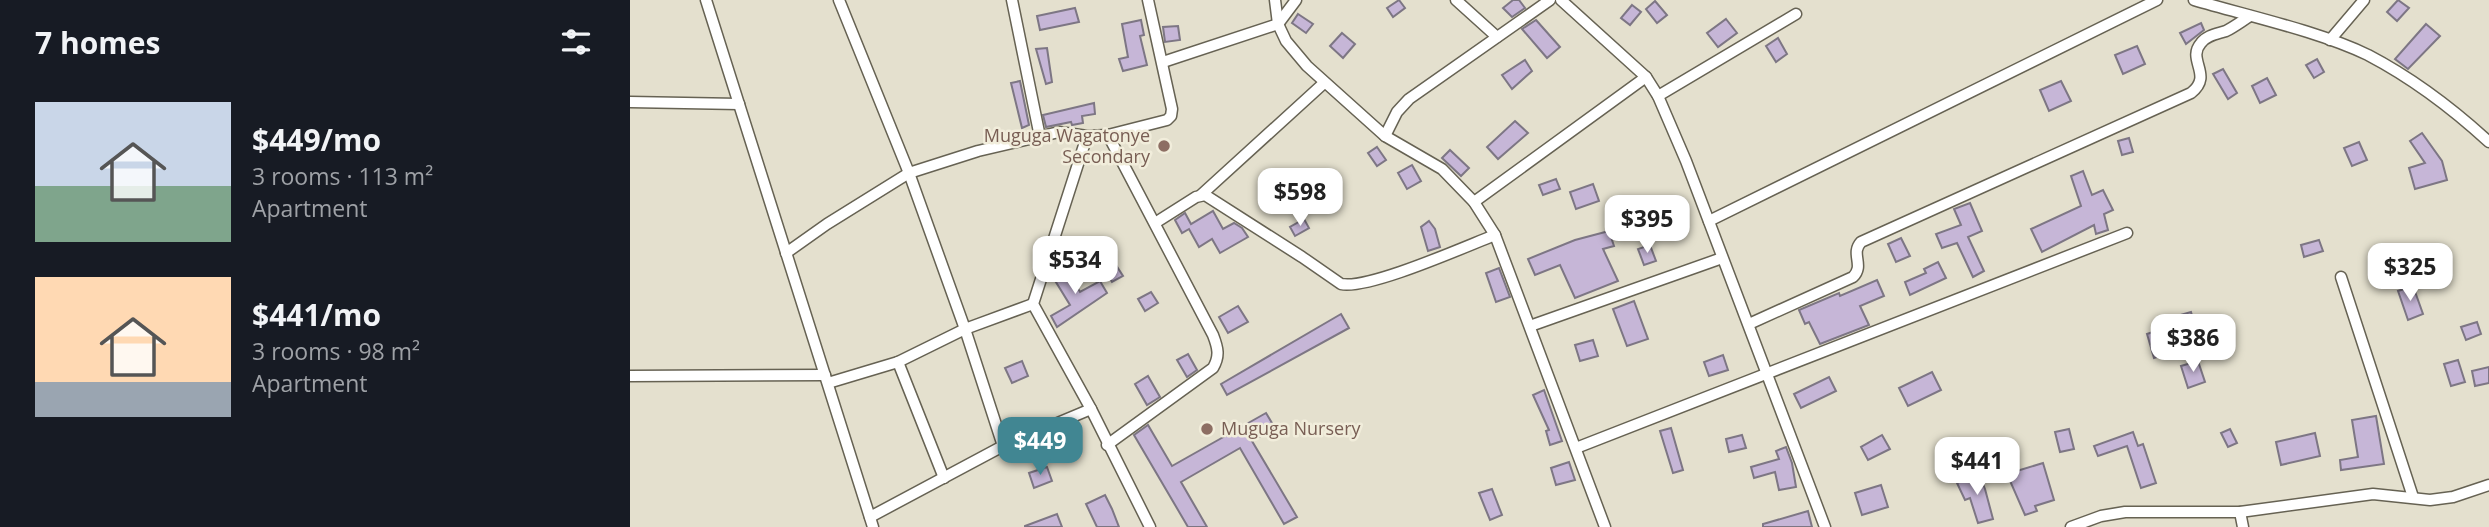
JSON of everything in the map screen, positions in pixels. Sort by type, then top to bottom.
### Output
[{"type":"street","points":[[706,0],[872,522],[1003,446],[1091,409]]},
{"type":"street","points":[[839,0],[909,173],[1003,446]]},
{"type":"street","points":[[1012,0],[1040,137]]},
{"type":"street","points":[[786,253],[909,173],[978,151],[1059,132],[1087,136],[1108,135],[1167,120],[1172,109],[1148,0]]},
{"type":"street","points":[[1275,0],[1278,24],[1286,41],[1324,83],[1385,136],[1442,169],[1474,202],[1495,236],[1605,527]]},
{"type":"street","points":[[1163,62],[1278,24],[1296,0]]},
{"type":"street","points":[[1456,0],[1496,37]]},
{"type":"street","points":[[1385,136],[1396,112],[1409,99],[1550,0]]},
{"type":"street","points":[[1561,0],[1646,77],[1658,96],[1749,324],[1825,527]]},
{"type":"street","points":[[1709,221],[2157,0]]},
{"type":"street","points":[[2197,0],[2330,40],[2365,54],[2401,74],[2466,121],[2489,142]]},
{"type":"street","points":[[2330,40],[2364,0]]},
{"type":"street","points":[[1658,96],[1796,14]]},
{"type":"street","points":[[1749,324],[1853,277],[1859,271],[1856,247],[1861,242],[2191,93],[2202,80],[2196,52],[2200,44],[2209,36],[2228,30],[2250,16]]},
{"type":"street","points":[[1474,202],[1646,77]]},
{"type":"street","points":[[1154,223],[1201,195],[1324,83]]},
{"type":"street","points":[[630,102],[739,104]]},
{"type":"street","points":[[1107,445],[1213,368],[1219,359],[1213,335],[1108,135]]},
{"type":"street","points":[[1087,136],[1033,304],[1091,409],[1150,527]]},
{"type":"street","points":[[1201,195],[1210,197],[1334,280],[1346,285],[1375,281],[1495,236]]},
{"type":"street","points":[[1576,448],[2127,233]]},
{"type":"street","points":[[1530,326],[1722,258]]},
{"type":"street","points":[[2341,277],[2413,497]]},
{"type":"street","points":[[630,376],[826,379],[898,362],[964,328],[1033,304]]},
{"type":"street","points":[[898,362],[944,478]]},
{"type":"street","points":[[2071,527],[2101,516],[2125,512],[2239,512],[2373,494],[2430,500],[2453,497],[2489,485]]},
{"type":"street","points":[[2239,512],[2243,527]]},
{"type":"building","points":[[1399,0],[1405,8],[1393,17],[1387,8]]},
{"type":"building","points":[[1513,0],[1519,0],[1525,8],[1512,17],[1503,8]]},
{"type":"building","points":[[2398,0],[2409,8],[2397,21],[2387,12]]},
{"type":"building","points":[[1655,1],[1667,15],[1657,23],[1646,9]]},
{"type":"building","points":[[1632,5],[1641,12],[1630,25],[1621,18]]},
{"type":"building","points":[[1075,8],[1079,22],[1040,30],[1037,16]]},
{"type":"building","points":[[1298,14],[1313,24],[1306,33],[1292,23]]},
{"type":"building","points":[[1726,19],[1737,33],[1718,47],[1707,33]]},
{"type":"building","points":[[1141,20],[1144,35],[1140,36],[1147,65],[1123,71],[1119,59],[1128,57],[1122,24]]},
{"type":"building","points":[[1536,20],[1560,47],[1547,58],[1522,29]]},
{"type":"building","points":[[2201,23],[2204,30],[2186,44],[2180,33]]},
{"type":"building","points":[[2426,24],[2440,36],[2408,69],[2395,59]]},
{"type":"building","points":[[1178,26],[1180,40],[1165,42],[1163,27]]},
{"type":"building","points":[[1342,33],[1355,44],[1343,58],[1330,46]]},
{"type":"building","points":[[1778,38],[1787,54],[1776,62],[1766,46]]},
{"type":"building","points":[[2137,46],[2145,64],[2123,74],[2115,55]]},
{"type":"building","points":[[1047,48],[1052,82],[1046,84],[1036,49]]},
{"type":"building","points":[[2317,59],[2324,72],[2314,78],[2306,65]]},
{"type":"building","points":[[1525,60],[1532,71],[1512,89],[1502,75]]},
{"type":"building","points":[[2223,69],[2237,93],[2228,99],[2213,74]]},
{"type":"building","points":[[2267,78],[2276,95],[2260,103],[2252,86]]},
{"type":"building","points":[[1020,81],[1029,125],[1022,128],[1011,83]]},
{"type":"building","points":[[2061,81],[2071,101],[2049,111],[2040,90]]},
{"type":"building","points":[[1094,103],[1095,114],[1082,116],[1083,123],[1072,125],[1071,122],[1046,127],[1043,115]]},
{"type":"building","points":[[1515,121],[1528,133],[1498,159],[1487,147]]},
{"type":"building","points":[[2422,133],[2442,161],[2447,180],[2415,189],[2409,168],[2425,163],[2410,141]]},
{"type":"building","points":[[2129,138],[2133,152],[2122,155],[2118,141]]},
{"type":"building","points":[[2359,142],[2367,160],[2352,166],[2344,148]]},
{"type":"building","points":[[1377,147],[1386,160],[1377,166],[1368,153]]},
{"type":"building","points":[[1450,150],[1469,168],[1461,176],[1442,158]]},
{"type":"building","points":[[1412,165],[1421,181],[1407,189],[1398,173]]},
{"type":"building","points":[[2083,171],[2092,195],[2103,190],[2113,210],[2104,214],[2108,230],[2096,234],[2094,225],[2042,252],[2031,229],[2081,206],[2071,176]]},
{"type":"building","points":[[1556,179],[1560,189],[1543,195],[1539,185]]},
{"type":"building","points":[[1593,184],[1599,201],[1576,209],[1570,192]]},
{"type":"building","points":[[1629,198],[1633,210],[1621,214],[1617,202]]},
{"type":"building","points":[[1970,203],[1982,231],[1968,237],[1984,271],[1973,277],[1957,243],[1942,248],[1936,234],[1961,225],[1954,209]]},
{"type":"building","points":[[1213,211],[1223,229],[1234,223],[1242,228],[1248,237],[1220,253],[1212,239],[1199,247],[1189,229],[1182,233],[1175,220],[1185,213],[1191,224]]},
{"type":"building","points":[[1304,219],[1309,228],[1295,236],[1290,227]]},
{"type":"building","points":[[1429,221],[1435,229],[1440,247],[1428,251],[1421,227]]},
{"type":"building","points":[[1609,231],[1614,246],[1603,249],[1618,281],[1575,298],[1560,265],[1535,275],[1528,259],[1575,240]]},
{"type":"building","points":[[1901,238],[1910,256],[1896,262],[1888,244]]},
{"type":"building","points":[[2319,240],[2323,251],[2304,257],[2301,245]]},
{"type":"building","points":[[1650,245],[1656,261],[1644,265],[1638,249]]},
{"type":"building","points":[[2415,254],[2416,266],[2396,271],[2393,259]]},
{"type":"building","points":[[1114,262],[1123,276],[1112,282],[1104,268]]},
{"type":"building","points":[[1938,262],[1946,278],[1910,295],[1905,282],[1926,273],[1924,269]]},
{"type":"building","points":[[1065,266],[1080,292],[1100,281],[1107,293],[1057,327],[1051,316],[1070,305],[1051,274]]},
{"type":"building","points":[[1499,268],[1510,297],[1496,302],[1486,273]]},
{"type":"building","points":[[1877,280],[1884,296],[1860,306],[1869,325],[1820,344],[1809,322],[1805,324],[1799,310]]},
{"type":"building","points":[[2413,286],[2423,314],[2408,320],[2398,291]]},
{"type":"building","points":[[1151,292],[1158,303],[1145,311],[1138,299]]},
{"type":"building","points":[[1634,301],[1648,339],[1627,346],[1613,309]]},
{"type":"building","points":[[1238,306],[1248,322],[1228,333],[1219,317]]},
{"type":"building","points":[[2191,312],[2195,327],[2167,335],[2163,320]]},
{"type":"building","points":[[1341,314],[1349,328],[1227,395],[1221,384]]},
{"type":"building","points":[[2477,322],[2481,334],[2466,340],[2461,327]]},
{"type":"building","points":[[2162,329],[2170,353],[2154,358],[2147,334]]},
{"type":"building","points":[[1593,340],[1598,356],[1580,361],[1575,345]]},
{"type":"building","points":[[1188,354],[1197,370],[1187,377],[1177,360]]},
{"type":"building","points":[[1723,355],[1728,370],[1709,376],[1704,362]]},
{"type":"building","points":[[2458,360],[2465,382],[2451,386],[2444,364]]},
{"type":"building","points":[[1022,361],[1028,376],[1012,383],[1005,368]]},
{"type":"building","points":[[2198,361],[2205,382],[2188,388],[2181,366]]},
{"type":"building","points":[[2489,367],[2489,383],[2475,386],[2472,371]]},
{"type":"building","points":[[1932,372],[1941,390],[1908,406],[1899,388]]},
{"type":"building","points":[[1148,376],[1160,397],[1147,405],[1135,384]]},
{"type":"building","points":[[1829,377],[1836,391],[1801,408],[1794,394]]},
{"type":"building","points":[[1544,390],[1562,441],[1550,445],[1546,431],[1549,430],[1533,395]]},
{"type":"building","points":[[1266,413],[1275,428],[1252,441],[1297,517],[1284,524],[1240,448],[1181,482],[1207,527],[1188,527],[1134,435],[1148,425],[1172,466]]},
{"type":"building","points":[[2376,416],[2384,464],[2341,470],[2340,460],[2358,457],[2352,420]]},
{"type":"building","points":[[1671,428],[1683,470],[1673,473],[1660,431]]},
{"type":"building","points":[[2069,429],[2074,449],[2060,452],[2055,432]]},
{"type":"building","points":[[2230,429],[2237,443],[2228,447],[2221,433]]},
{"type":"building","points":[[2133,432],[2138,446],[2143,444],[2156,483],[2141,488],[2127,446],[2098,456],[2094,446]]},
{"type":"building","points":[[2315,433],[2320,456],[2281,465],[2276,442]]},
{"type":"building","points":[[1742,435],[1746,448],[1729,452],[1726,439]]},
{"type":"building","points":[[1882,435],[1890,449],[1868,460],[1861,447]]},
{"type":"building","points":[[1786,447],[1796,487],[1779,490],[1775,472],[1754,478],[1751,467],[1779,459],[1776,451]]},
{"type":"building","points":[[1569,462],[1575,480],[1556,485],[1551,468]]},
{"type":"building","points":[[2043,463],[2054,500],[2035,506],[2037,511],[2025,515],[2007,474]]},
{"type":"building","points":[[1047,467],[1052,481],[1034,488],[1029,473]]},
{"type":"building","points":[[1979,474],[1993,519],[1978,523],[1970,498],[1965,500],[1957,483]]},
{"type":"building","points":[[1881,485],[1888,507],[1862,515],[1855,493]]},
{"type":"building","points":[[1492,489],[1502,515],[1490,520],[1479,493]]},
{"type":"building","points":[[1105,495],[1119,527],[1097,527],[1086,504]]},
{"type":"building","points":[[1808,511],[1812,527],[1763,527],[1763,524]]},
{"type":"building","points":[[1057,514],[1062,527],[1025,527],[1025,526]]},
{"type":"place","name":"Muguga Wagatonye Secondary","points":[[1164,146]]},
{"type":"place","name":"Muguga Nursery","points":[[1207,429]]}]
